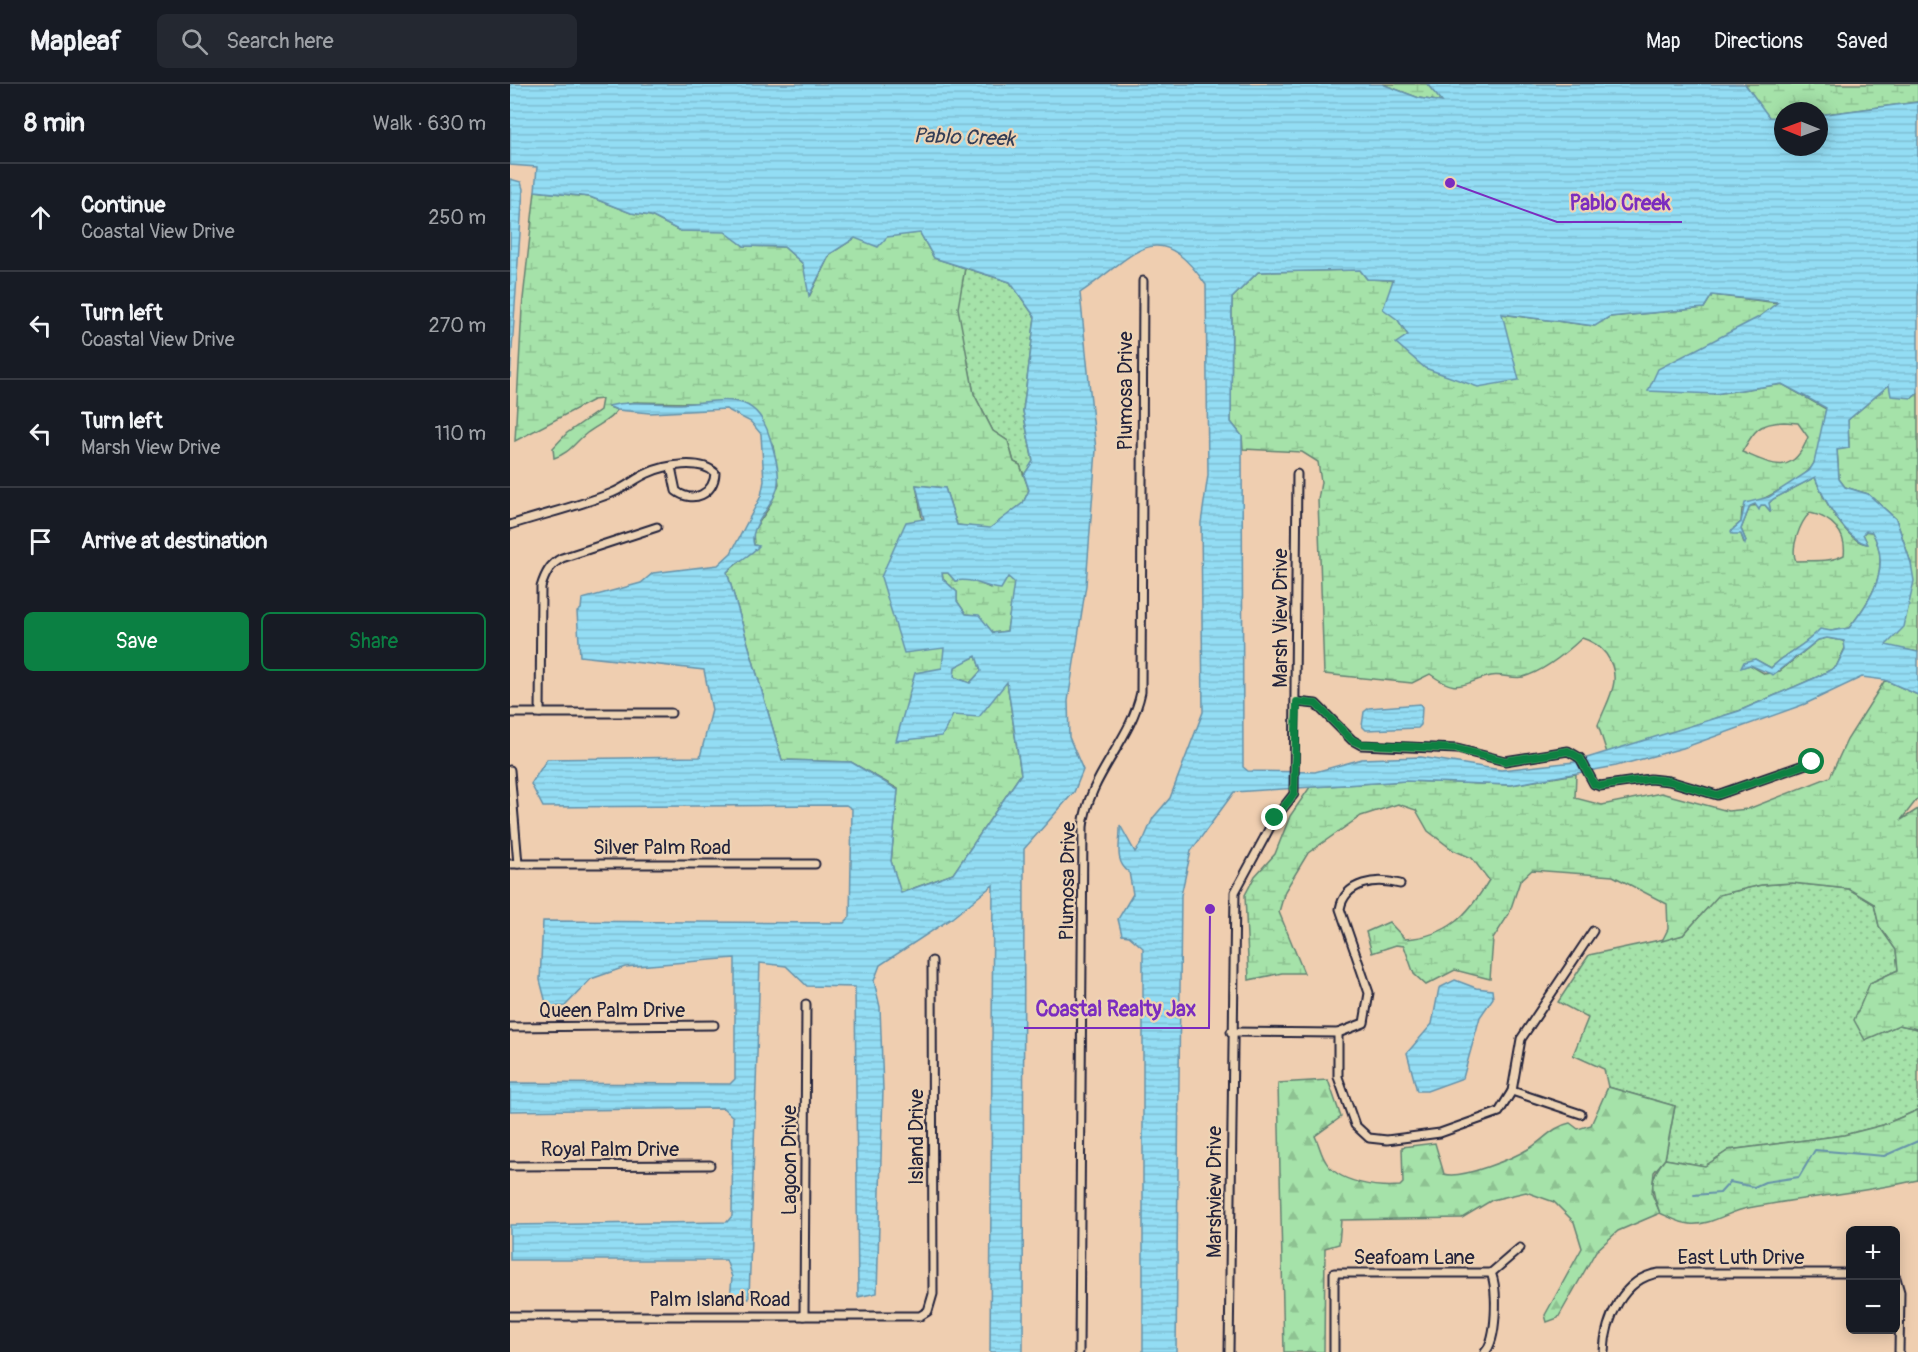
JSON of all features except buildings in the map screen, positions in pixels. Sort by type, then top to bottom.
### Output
[{"type":"street","name":"Plumosa Drive","points":[[1079,1352],[1083,827],[1091,794],[1135,713],[1141,692],[1143,281]]},
{"type":"street","points":[[510,525],[613,493],[648,473],[671,467],[705,466],[715,473],[714,480],[702,495],[697,498],[686,498],[676,491],[671,467]]},
{"type":"street","name":"Marsh View Drive","points":[[1231,1032],[1235,892],[1275,818],[1294,794],[1297,702],[1297,474]]},
{"type":"street","points":[[540,713],[541,587],[544,575],[554,562],[562,558],[657,527]]},
{"type":"street","points":[[1297,702],[1316,704],[1352,740],[1361,744],[1457,749],[1505,761],[1568,751],[1580,758],[1594,784],[1600,786],[1650,779],[1669,781],[1717,795],[1812,762]]},
{"type":"street","points":[[510,713],[671,713]]},
{"type":"street","points":[[510,770],[514,864]]},
{"type":"street","name":"Silver Palm Road","points":[[514,864],[815,864]]},
{"type":"street","points":[[1231,1032],[1338,1033],[1364,1023],[1369,1004],[1365,980],[1340,909],[1342,900],[1349,890],[1369,882],[1387,880],[1400,884]]},
{"type":"street","points":[[1338,1033],[1338,1077],[1355,1125],[1369,1138],[1387,1140],[1440,1133],[1499,1112],[1512,1091],[1521,1039],[1593,931]]},
{"type":"street","name":"Island Drive","points":[[928,1311],[933,1294],[932,961]]},
{"type":"street","name":"Lagoon Drive","points":[[804,1316],[806,1004]]},
{"type":"street","name":"Queen Palm Drive","points":[[510,1027],[714,1025]]},
{"type":"street","name":"Marshview Drive","points":[[1228,1352],[1231,1032]]},
{"type":"street","points":[[1512,1091],[1581,1114]]},
{"type":"street","name":"Royal Palm Drive","points":[[510,1166],[710,1165]]},
{"type":"street","name":"Seafoam Lane","points":[[1334,1352],[1334,1273],[1491,1273],[1520,1248]]},
{"type":"street","points":[[1485,1352],[1490,1347],[1494,1327],[1494,1283],[1491,1273]]},
{"type":"street","name":"East Luth Drive","points":[[1604,1352],[1609,1323],[1626,1292],[1645,1276],[1659,1273],[1846,1273]]},
{"type":"street","points":[[1897,1280],[1900,1292],[1899,1352]]},
{"type":"street","name":"Palm Island Road","points":[[510,1316],[920,1316],[928,1311]]},
{"type":"green space","points":[[1382,84],[1427,84],[1443,102],[1419,98]]},
{"type":"green space","points":[[1745,84],[1918,84],[1918,102],[1828,114],[1828,102],[1774,102],[1774,118],[1769,118]]},
{"type":"green space","points":[[535,191],[590,197],[631,213],[651,216],[680,231],[725,231],[744,246],[784,247],[803,264],[810,295],[830,254],[855,238],[920,233],[934,258],[965,268],[958,308],[974,394],[993,431],[1008,441],[1014,462],[1020,465],[1029,490],[1023,503],[990,529],[957,525],[945,488],[916,485],[945,648],[943,668],[952,715],[1007,682],[1021,774],[953,874],[900,893],[891,861],[898,789],[851,762],[782,760],[727,572],[758,546],[754,545],[753,531],[769,508],[779,484],[773,446],[735,401],[634,402],[609,407],[617,410],[611,417],[554,458],[553,448],[567,433],[600,410],[602,399],[593,400],[515,441],[522,308]]},
{"type":"green space","points":[[965,268],[1010,282],[1035,317],[1023,411],[1033,462],[1024,475],[1020,465],[1014,462],[1008,441],[993,431],[974,394],[957,308]]},
{"type":"green space","points":[[1360,270],[1367,279],[1393,280],[1398,320],[1408,335],[1397,343],[1501,314],[1594,326],[1609,317],[1704,308],[1712,295],[1779,303],[1759,317],[1714,394],[1782,384],[1826,409],[1820,443],[1810,469],[1782,489],[1742,509],[1741,522],[1734,528],[1741,534],[1744,543],[1746,541],[1741,529],[1750,506],[1765,505],[1770,511],[1769,503],[1773,499],[1815,477],[1829,506],[1851,536],[1867,544],[1863,534],[1866,531],[1872,532],[1878,545],[1880,570],[1872,594],[1849,628],[1820,630],[1771,668],[1755,659],[1742,667],[1750,665],[1765,674],[1780,671],[1818,640],[1827,638],[1844,641],[1845,648],[1836,667],[1739,711],[1607,753],[1598,725],[1613,689],[1614,672],[1606,654],[1589,640],[1582,638],[1547,666],[1531,674],[1523,677],[1491,676],[1460,686],[1448,684],[1430,674],[1412,683],[1324,674],[1318,500],[1321,482],[1318,462],[1302,452],[1243,449],[1242,436],[1231,422],[1232,298],[1258,272]],"holes":[[[1784,422],[1798,423],[1808,437],[1796,458],[1789,463],[1773,464],[1742,452],[1762,426]],[[1810,513],[1825,518],[1836,527],[1843,540],[1844,555],[1827,560],[1796,561],[1794,550],[1797,536]]]},
{"type":"green space","points":[[1889,385],[1912,398],[1918,393],[1918,652],[1885,646],[1911,563],[1896,519],[1868,494],[1845,487],[1839,479],[1837,449],[1849,448],[1848,420]]},
{"type":"green space","points":[[942,573],[948,573],[955,581],[968,578],[990,588],[1008,577],[1015,582],[1007,631],[993,633],[979,616],[966,614],[957,601],[957,592],[943,579]]},
{"type":"green space","points":[[976,656],[981,671],[970,683],[954,677],[955,666]]},
{"type":"green space","points":[[1885,680],[1918,695],[1918,798],[1901,820],[1918,809],[1918,1029],[1899,1025],[1865,1040],[1854,1020],[1870,983],[1898,970],[1896,950],[1879,926],[1874,904],[1849,889],[1792,883],[1761,885],[1719,895],[1683,935],[1662,941],[1668,929],[1667,904],[1613,876],[1532,870],[1520,881],[1509,914],[1493,939],[1490,979],[1455,970],[1426,985],[1414,974],[1404,946],[1396,945],[1372,953],[1366,932],[1389,922],[1405,939],[1434,933],[1456,922],[1473,904],[1489,880],[1472,858],[1453,850],[1428,831],[1416,810],[1398,804],[1361,816],[1308,853],[1285,891],[1279,912],[1304,973],[1282,973],[1249,980],[1245,895],[1255,876],[1275,854],[1290,816],[1310,787],[1406,781],[1511,785],[1576,774],[1575,798],[1602,805],[1661,793],[1728,811],[1748,809],[1830,777],[1847,740]]},
{"type":"green space","points":[[1793,883],[1849,889],[1874,904],[1879,926],[1896,950],[1898,970],[1870,983],[1865,1039],[1899,1025],[1918,1029],[1918,1110],[1883,1125],[1844,1135],[1729,1150],[1705,1166],[1665,1159],[1675,1106],[1608,1087],[1604,1069],[1573,1055],[1588,1018],[1558,1002],[1589,955],[1683,935],[1718,895],[1761,885]]},
{"type":"green space","points":[[1328,1080],[1341,1117],[1315,1136],[1324,1159],[1340,1175],[1360,1183],[1381,1186],[1400,1186],[1403,1183],[1402,1147],[1435,1143],[1444,1174],[1462,1174],[1487,1167],[1522,1152],[1564,1125],[1570,1123],[1578,1129],[1591,1125],[1608,1087],[1675,1106],[1665,1159],[1654,1172],[1652,1194],[1660,1213],[1618,1231],[1596,1251],[1558,1318],[1547,1322],[1545,1315],[1582,1248],[1574,1222],[1554,1202],[1526,1192],[1492,1200],[1462,1218],[1341,1220],[1339,1244],[1325,1248],[1324,1352],[1284,1352],[1278,1083]]},
{"type":"green space","points":[[1918,1110],[1918,1180],[1748,1208],[1698,1224],[1683,1223],[1660,1213],[1653,1185],[1656,1173],[1665,1159],[1705,1166],[1729,1150],[1844,1135],[1883,1125]]},
{"type":"water","points":[[510,84],[1382,84],[1419,98],[1442,102],[1427,84],[1745,84],[1769,117],[1774,117],[1774,156],[1828,156],[1828,114],[1918,102],[1918,393],[1912,398],[1891,396],[1889,385],[1848,420],[1849,448],[1837,450],[1839,479],[1845,487],[1868,494],[1896,519],[1911,563],[1914,581],[1904,627],[1886,645],[1918,652],[1918,695],[1885,680],[1862,677],[1805,704],[1683,748],[1616,766],[1511,785],[1406,781],[1234,792],[1191,851],[1181,895],[1176,1352],[1143,1352],[1143,948],[1129,936],[1122,935],[1118,919],[1133,894],[1129,872],[1124,868],[1119,857],[1120,825],[1135,852],[1144,839],[1153,818],[1170,798],[1203,712],[1201,523],[1208,475],[1206,285],[1188,263],[1173,250],[1158,246],[1144,248],[1130,255],[1080,293],[1096,450],[1086,585],[1068,701],[1069,737],[1083,770],[1074,792],[1024,849],[1023,1352],[990,1352],[993,885],[952,918],[880,965],[874,981],[880,1007],[883,1090],[877,1293],[858,1297],[855,987],[807,986],[786,966],[760,963],[749,1299],[730,1299],[732,1277],[726,1260],[510,1260],[510,1225],[727,1222],[732,1216],[733,1117],[723,1108],[510,1111],[510,1083],[730,1084],[735,1079],[735,958],[625,967],[591,979],[565,1006],[547,1007],[540,980],[543,921],[844,923],[850,917],[852,809],[846,805],[543,807],[531,784],[547,759],[700,757],[712,710],[704,670],[580,656],[577,612],[581,609],[582,599],[641,583],[653,573],[718,565],[731,553],[761,496],[764,481],[761,434],[751,422],[726,409],[650,413],[617,410],[608,406],[634,403],[676,404],[734,401],[745,404],[755,411],[763,422],[775,455],[778,478],[776,491],[755,530],[754,545],[759,546],[727,572],[782,760],[851,762],[898,790],[891,861],[901,893],[953,874],[1021,774],[1007,682],[979,717],[953,715],[942,736],[896,741],[915,673],[942,668],[944,648],[904,653],[881,577],[906,522],[924,519],[916,485],[945,488],[957,525],[990,528],[1023,503],[1029,490],[1024,475],[1033,461],[1023,411],[1035,317],[1010,282],[934,258],[920,233],[887,237],[878,247],[855,238],[830,254],[809,296],[803,264],[784,247],[744,246],[725,232],[680,231],[651,216],[631,213],[590,197],[535,191],[537,167],[510,165]],"holes":[[[1360,270],[1367,279],[1393,280],[1383,309],[1398,320],[1408,335],[1396,343],[1425,368],[1478,387],[1519,380],[1502,314],[1595,326],[1609,317],[1704,308],[1712,295],[1778,302],[1759,317],[1658,369],[1648,391],[1714,394],[1782,384],[1826,408],[1814,463],[1809,471],[1769,497],[1745,503],[1741,522],[1731,531],[1732,534],[1741,534],[1745,544],[1741,529],[1750,506],[1755,504],[1759,510],[1761,505],[1765,505],[1771,512],[1769,503],[1773,499],[1815,477],[1829,506],[1851,535],[1868,544],[1863,534],[1866,531],[1872,532],[1878,545],[1880,570],[1872,594],[1849,628],[1831,631],[1820,629],[1771,668],[1755,659],[1744,662],[1741,668],[1750,665],[1773,675],[1818,640],[1827,638],[1844,641],[1845,649],[1836,667],[1739,711],[1574,762],[1501,770],[1421,757],[1362,759],[1315,772],[1248,771],[1243,767],[1242,436],[1231,422],[1232,298],[1258,272]],[[942,573],[948,573],[955,581],[967,580],[1001,589],[1008,577],[1014,582],[1007,631],[993,633],[979,615],[966,614],[957,601],[957,592],[943,579]],[[976,656],[981,671],[970,683],[954,677],[955,667]]]},
{"type":"water","points":[[510,179],[521,182],[523,189],[510,378]]},
{"type":"water","points":[[1420,704],[1422,707],[1421,725],[1418,728],[1366,730],[1362,726],[1364,712],[1369,708]]},
{"type":"water","points":[[1455,980],[1476,988],[1492,990],[1493,998],[1480,1017],[1463,1078],[1427,1091],[1417,1091],[1407,1053],[1432,1024],[1439,988]]},
{"type":"waterway","points":[[1694,1195],[1720,1193],[1730,1182],[1754,1187],[1765,1182],[1799,1177],[1815,1150],[1884,1156],[1918,1141]]},
{"type":"place","name":"Pablo Creek","points":[[1450,183]]},
{"type":"place","name":"Coastal Realty Jax","points":[[1210,909]]},
{"type":"route","points":[[1275,818],[1294,794],[1297,702],[1316,704],[1352,740],[1361,744],[1457,749],[1505,761],[1568,751],[1580,758],[1594,784],[1600,786],[1650,779],[1669,781],[1717,795],[1768,775],[1812,762]]}]
